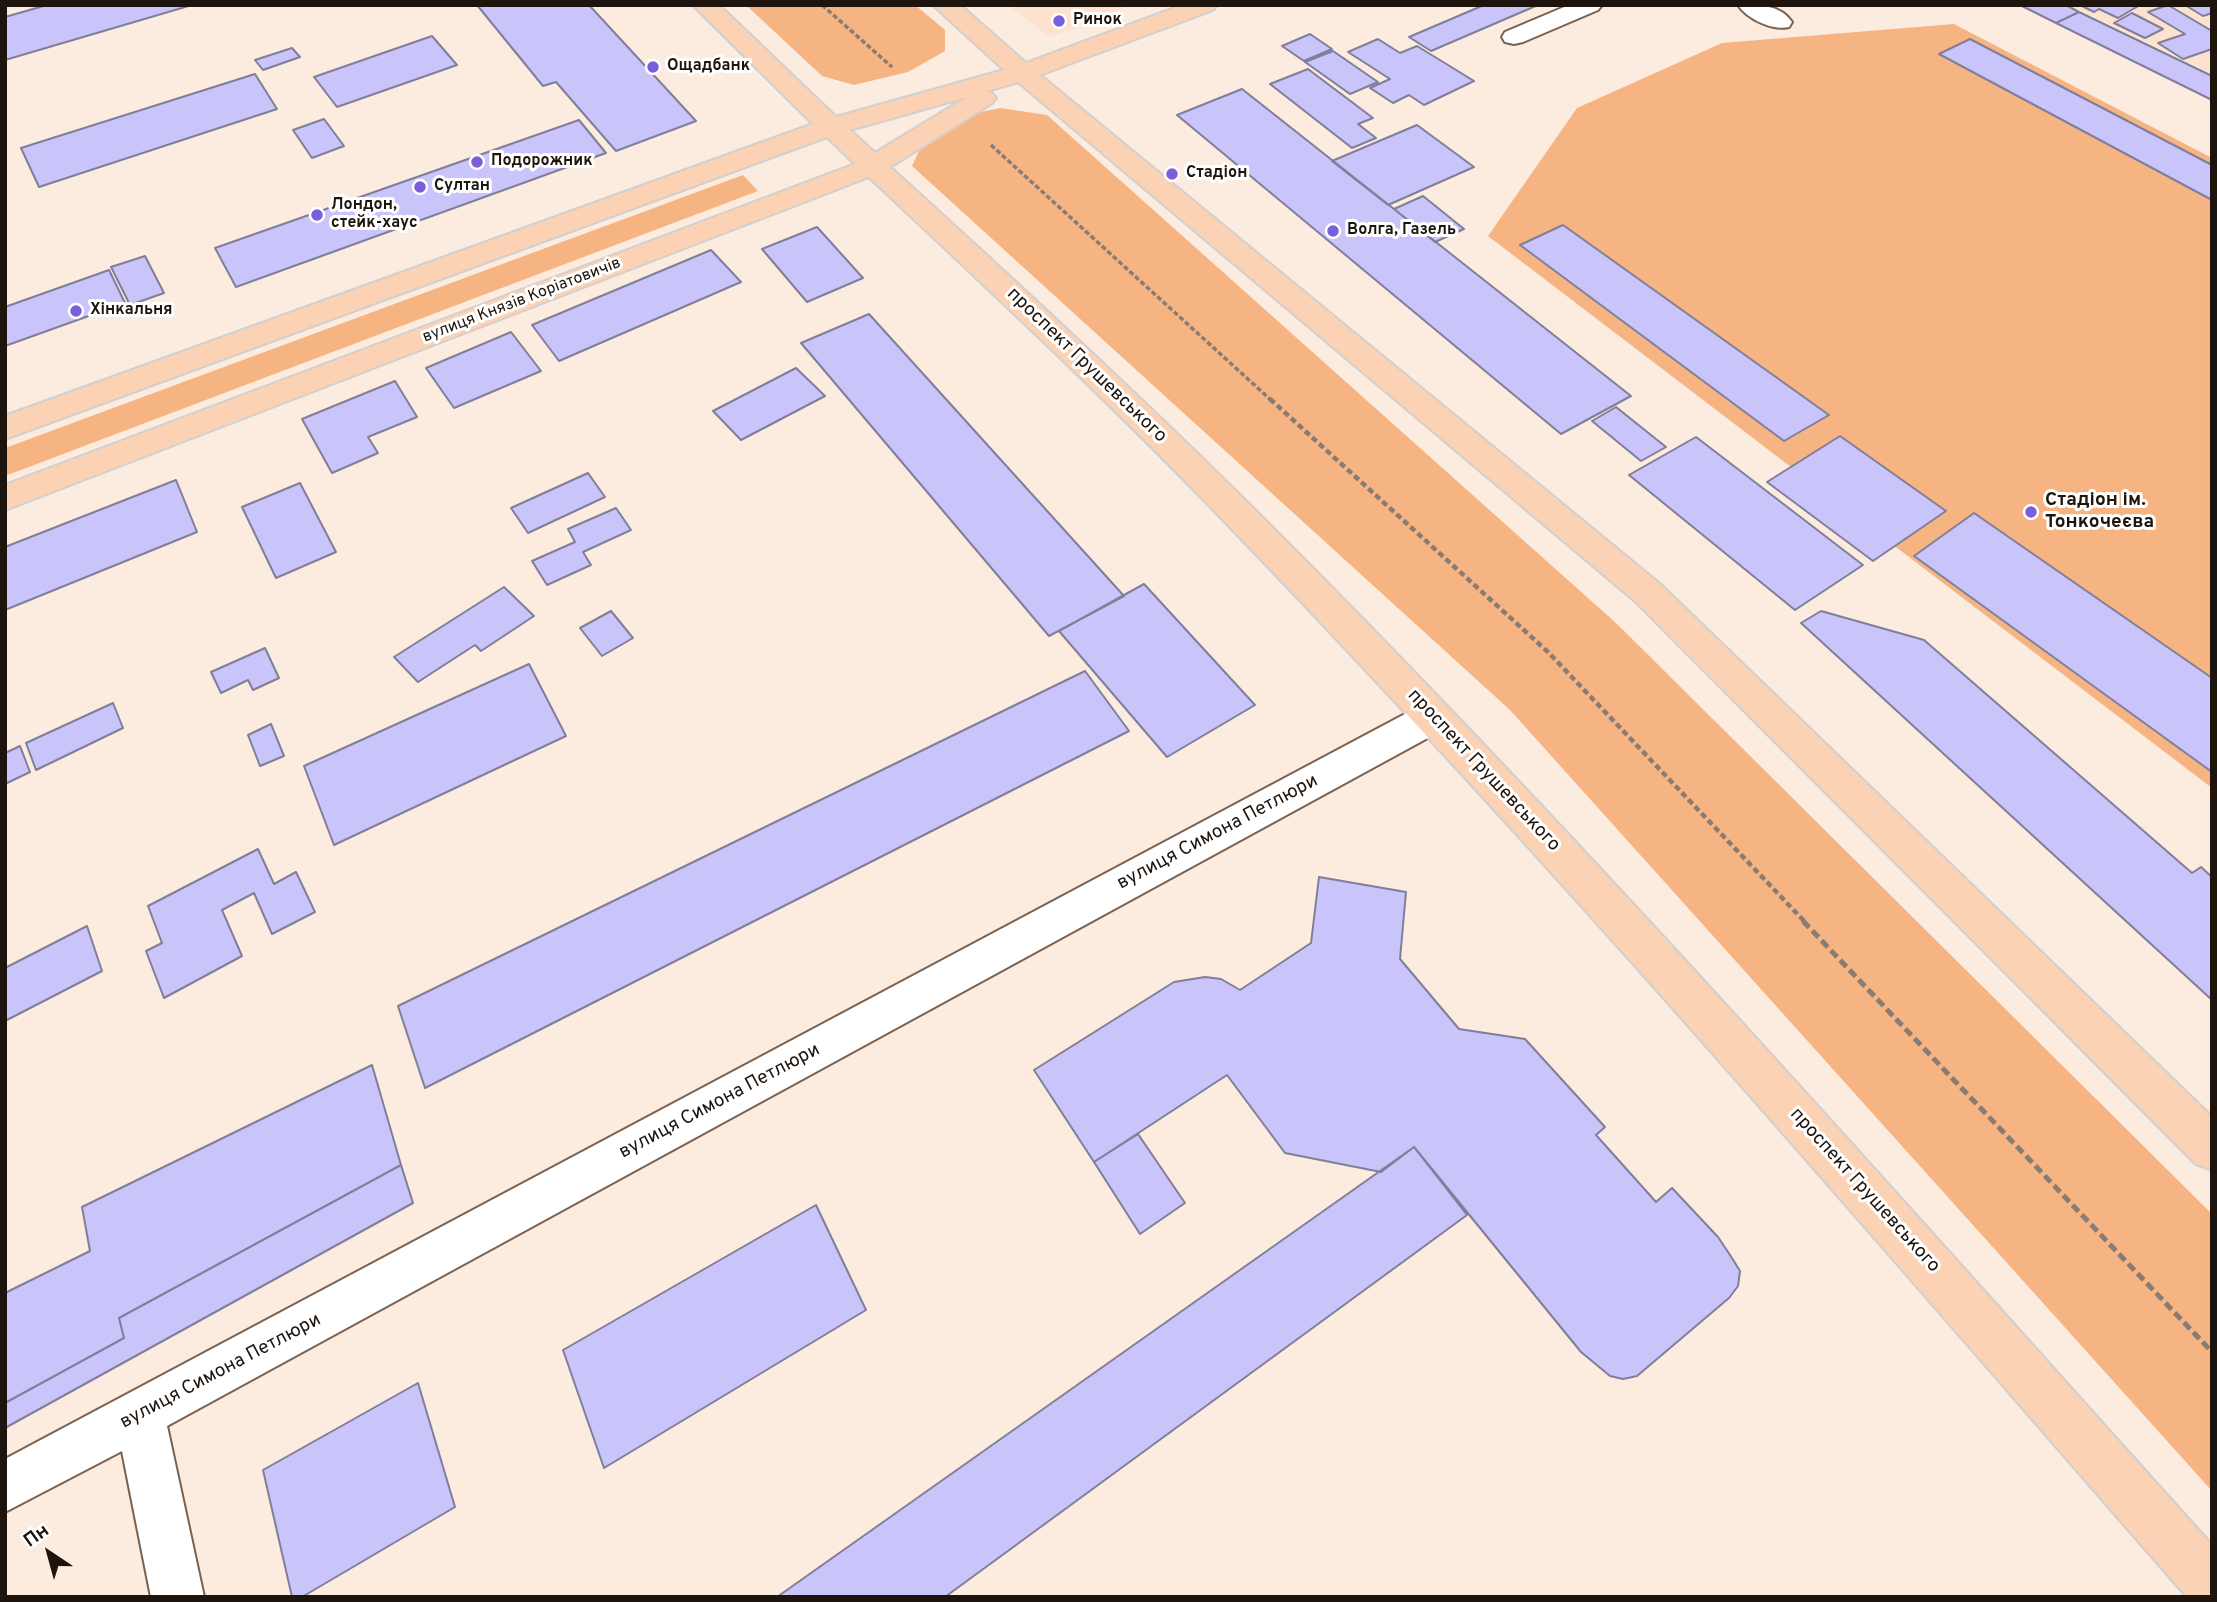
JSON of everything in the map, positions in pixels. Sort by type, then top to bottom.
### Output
[{"type":"main road","name":"проспект Грушевського","points":[[705,5],[831,127],[1076,354],[1236,512],[1433,717],[1681,986],[2212,1585]]},
{"type":"main road","points":[[945,5],[1099,139],[1647,593],[2212,1148]]},
{"type":"main road","name":"вулиця Князів Коріатовичів","points":[[5,428],[831,127],[1023,73],[1205,5]]},
{"type":"main road","name":"вулиця Князів Коріатовичів","points":[[5,498],[819,189],[873,166],[1023,73]]},
{"type":"street","points":[[1514,37],[1590,5]]},
{"type":"street","points":[[1749,5],[1780,22]]},
{"type":"street","name":"вулиця Симона Петлюри","points":[[5,1487],[1433,717]]},
{"type":"street","points":[[140,1416],[178,1597]]},
{"type":"path","points":[[822,5],[892,67]]},
{"type":"path","points":[[991,145],[1548,652],[2212,1352]]},
{"type":"shaded area","points":[[746,5],[915,5],[945,30],[945,51],[908,72],[854,85],[822,76]]},
{"type":"shaded area","name":"Ринок","points":[[1007,5],[1132,5],[1050,37]]},
{"type":"shaded area","points":[[2070,5],[2212,5],[2212,74]]},
{"type":"shaded area","name":"Стадіон ім. Тонкочеєва","points":[[1954,24],[2212,158],[2212,788],[1488,236],[1577,108],[1722,43]]},
{"type":"shaded area","points":[[1000,108],[1047,115],[1616,623],[2212,1214],[2212,1491],[1510,710],[912,166],[924,140],[954,118]]},
{"type":"shaded area","points":[[743,175],[758,191],[5,476],[5,448]]},
{"type":"building","points":[[47,5],[192,5],[5,60],[5,17]]},
{"type":"building","points":[[477,5],[589,5],[696,121],[616,151],[556,82],[543,86]]},
{"type":"building","points":[[1484,5],[1538,5],[1431,51],[1409,37]]},
{"type":"building","points":[[2020,5],[2066,5],[2079,12],[2056,23]]},
{"type":"building","points":[[2080,5],[2140,5],[2118,18],[2099,9],[2094,12]]},
{"type":"building","points":[[2168,5],[2212,31],[2212,49],[2183,59],[2158,43],[2185,34],[2148,12]]},
{"type":"building","points":[[2185,5],[2212,5],[2212,13],[2203,16]]},
{"type":"building","points":[[2079,12],[2212,76],[2212,100],[2056,23]]},
{"type":"building","points":[[2132,13],[2163,29],[2145,38],[2114,23]]},
{"type":"building","points":[[1310,34],[1332,49],[1304,61],[1282,46]]},
{"type":"building","points":[[432,36],[457,65],[337,107],[314,77]]},
{"type":"building","points":[[1378,39],[1400,53],[1417,46],[1474,81],[1424,105],[1409,95],[1393,103],[1370,88],[1390,79],[1348,52]]},
{"type":"building","points":[[1970,39],[2212,165],[2212,200],[1939,54]]},
{"type":"building","points":[[292,48],[300,57],[263,70],[255,60]]},
{"type":"building","points":[[1333,51],[1378,82],[1350,94],[1305,62]]},
{"type":"building","points":[[1308,69],[1373,118],[1358,124],[1376,138],[1352,148],[1270,84]]},
{"type":"building","points":[[255,74],[277,109],[39,187],[21,148]]},
{"type":"building","points":[[1242,89],[1631,396],[1561,434],[1177,115]]},
{"type":"building","points":[[324,119],[344,146],[312,158],[293,130]]},
{"type":"building","points":[[579,120],[606,153],[236,287],[215,248]]},
{"type":"building","points":[[1417,125],[1474,167],[1388,205],[1332,161]]},
{"type":"building","points":[[1423,196],[1464,229],[1435,242],[1394,209]]},
{"type":"building","points":[[1563,225],[1829,415],[1784,441],[1520,245]]},
{"type":"building","points":[[817,227],[863,278],[807,302],[762,249]]},
{"type":"building","points":[[711,250],[741,282],[559,361],[532,325]]},
{"type":"building","points":[[145,256],[164,293],[130,305],[111,267]]},
{"type":"building","points":[[109,270],[125,303],[5,346],[5,307]]},
{"type":"building","points":[[869,314],[1124,596],[1049,636],[801,343]]},
{"type":"building","points":[[511,332],[541,371],[454,408],[426,368]]},
{"type":"building","points":[[796,368],[825,396],[741,440],[713,411]]},
{"type":"building","points":[[395,381],[417,417],[368,437],[378,453],[332,473],[302,419]]},
{"type":"building","points":[[1616,407],[1666,447],[1641,461],[1592,421]]},
{"type":"building","points":[[1840,436],[1946,511],[1873,561],[1767,482]]},
{"type":"building","points":[[1696,437],[1863,565],[1795,610],[1629,475]]},
{"type":"building","points":[[588,473],[605,497],[528,533],[511,508]]},
{"type":"building","points":[[176,480],[197,532],[5,610],[5,547]]},
{"type":"building","points":[[300,483],[336,552],[276,578],[242,507]]},
{"type":"building","points":[[616,508],[631,530],[583,552],[591,565],[547,585],[532,561],[575,542],[568,529]]},
{"type":"building","points":[[1974,513],[2212,678],[2212,772],[1914,556]]},
{"type":"building","points":[[1144,584],[1255,705],[1167,757],[1059,631]]},
{"type":"building","points":[[504,587],[534,616],[481,651],[475,645],[418,682],[394,657]]},
{"type":"building","points":[[611,611],[633,638],[602,656],[580,628]]},
{"type":"building","points":[[1821,611],[1924,640],[2192,873],[2201,867],[2212,877],[2212,1000],[1801,623]]},
{"type":"building","points":[[265,648],[279,678],[253,690],[248,680],[221,693],[211,672]]},
{"type":"building","points":[[529,664],[566,736],[334,845],[304,766]]},
{"type":"building","points":[[1085,671],[1129,731],[425,1088],[398,1006]]},
{"type":"building","points":[[113,703],[123,728],[36,770],[26,743]]},
{"type":"building","points":[[271,724],[284,756],[260,766],[248,735]]},
{"type":"building","points":[[20,746],[30,772],[5,784],[5,753]]},
{"type":"building","points":[[258,849],[274,884],[296,872],[315,912],[272,934],[254,893],[222,910],[242,956],[164,998],[146,951],[162,943],[148,906]]},
{"type":"building","points":[[1319,877],[1406,892],[1400,959],[1459,1029],[1525,1039],[1605,1127],[1596,1135],[1656,1202],[1672,1188],[1718,1237],[1732,1258],[1740,1271],[1738,1286],[1729,1298],[1637,1376],[1623,1379],[1610,1376],[1581,1352],[1414,1147],[1381,1172],[1285,1153],[1227,1075],[1094,1162],[1034,1070],[1174,982],[1205,977],[1221,979],[1240,990],[1311,943]]},
{"type":"building","points":[[87,926],[102,971],[5,1021],[5,968]]},
{"type":"building","points":[[372,1065],[401,1165],[119,1318],[124,1338],[5,1403],[5,1293],[90,1251],[82,1207]]},
{"type":"building","points":[[1138,1134],[1185,1203],[1140,1234],[1094,1162]]},
{"type":"building","points":[[1414,1147],[1467,1215],[945,1597],[777,1597]]},
{"type":"building","points":[[401,1165],[413,1203],[5,1428],[5,1403],[124,1338],[119,1318]]},
{"type":"building","points":[[816,1205],[866,1310],[604,1468],[563,1350]]},
{"type":"building","points":[[418,1383],[455,1507],[302,1597],[292,1597],[263,1470]]},
{"type":"place","name":"Ринок","points":[[1059,21]]},
{"type":"place","name":"Ощадбанк","points":[[653,67]]},
{"type":"place","name":"Подорожник","points":[[477,162]]},
{"type":"place","name":"Стадіон","points":[[1172,174]]},
{"type":"place","name":"Султан","points":[[420,187]]},
{"type":"place","name":"Лондон, стейк-хаус","points":[[317,215]]},
{"type":"place","name":"Волга, Газель","points":[[1333,231]]},
{"type":"place","name":"Хінкальня","points":[[76,311]]},
{"type":"place","name":"Стадіон ім. Тонкочеєва","points":[[2031,512]]}]
